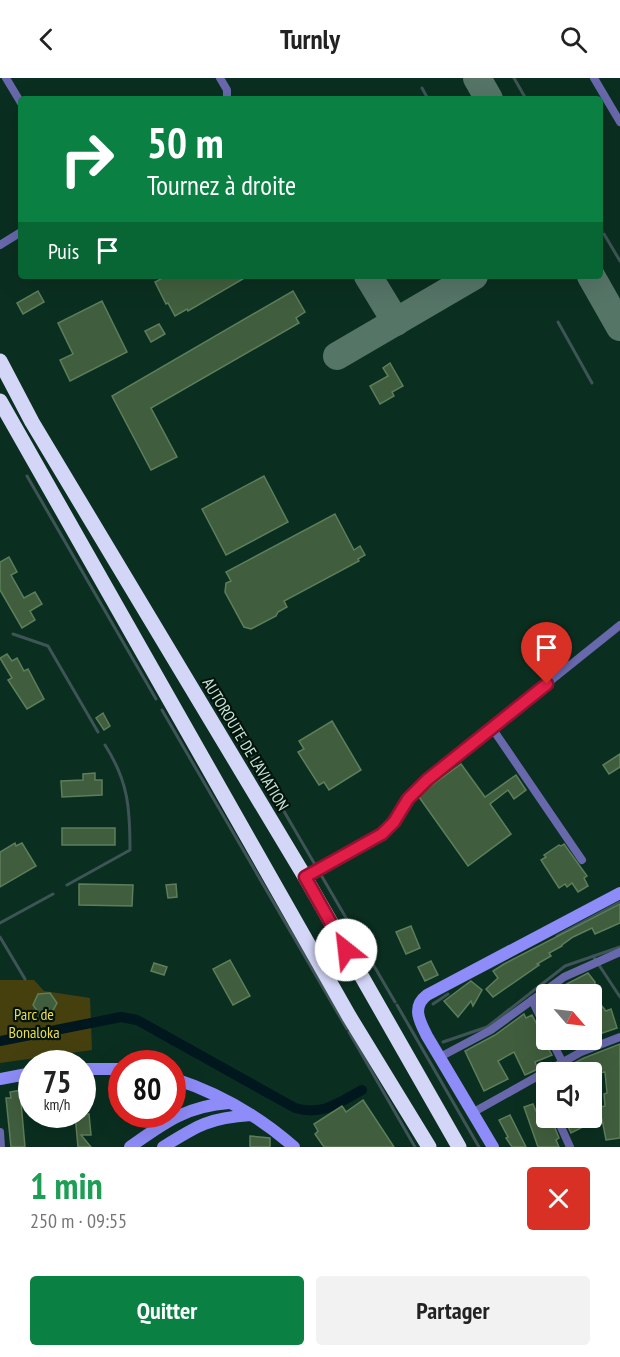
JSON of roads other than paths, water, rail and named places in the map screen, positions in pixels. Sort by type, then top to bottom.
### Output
[{"type":"highway","name":"AUTOROUTE DE L'AVIATION","points":[[0,361],[32,422],[305,877],[459,1147]]},
{"type":"highway","points":[[0,401],[349,1016],[429,1147]]},
{"type":"main road","points":[[493,1147],[420,1021],[418,1012],[423,999],[620,893]]},
{"type":"main road","points":[[0,1079],[18,1076]]},
{"type":"main road","points":[[186,1084],[230,1103],[251,1115],[294,1147]]},
{"type":"main road","points":[[130,1147],[185,1111],[210,1104],[230,1103]]},
{"type":"main road","points":[[163,1147],[205,1122],[251,1115]]},
{"type":"street","points":[[6,78],[18,98]]},
{"type":"street","points":[[220,78],[227,90],[227,96]]},
{"type":"street","points":[[594,78],[620,122]]},
{"type":"street","points":[[0,245],[18,234]]},
{"type":"street","points":[[305,877],[382,834],[394,822],[408,799],[427,780],[620,625]]},
{"type":"street","points":[[492,728],[582,860]]},
{"type":"street","points":[[440,1057],[491,1030],[564,977],[620,952]]},
{"type":"street","points":[[532,1000],[536,1008]]},
{"type":"street","points":[[564,1062],[581,1052],[620,1037]]},
{"type":"street","points":[[472,1113],[536,1077]]},
{"type":"street","points":[[561,1128],[570,1147]]},
{"type":"street","points":[[0,1132],[1,1147]]},
{"type":"waterway","points":[[514,78],[524,96]]},
{"type":"waterway","points":[[422,88],[426,96]]},
{"type":"waterway","points":[[604,234],[620,261]]},
{"type":"waterway","points":[[558,322],[592,383]]},
{"type":"waterway","points":[[27,476],[156,699]]},
{"type":"waterway","points":[[13,634],[48,646],[98,732]]},
{"type":"waterway","points":[[211,686],[395,1002]]},
{"type":"waterway","points":[[162,710],[347,1029]]},
{"type":"waterway","points":[[67,885],[130,850],[126,795],[119,771],[105,745]]},
{"type":"waterway","points":[[0,923],[53,894]]},
{"type":"waterway","points":[[557,936],[620,902]]},
{"type":"waterway","points":[[0,937],[25,979]]},
{"type":"waterway","points":[[443,1042],[487,1027],[565,966],[620,947]]},
{"type":"waterway","points":[[593,956],[620,997]]},
{"type":"waterway","points":[[433,1004],[448,994]]},
{"type":"waterway","points":[[397,1005],[479,1147]]},
{"type":"waterway","points":[[0,1041],[121,1017],[137,1020],[295,1108],[314,1110],[330,1107],[362,1090]]},
{"type":"waterway","points":[[349,1032],[415,1147]]},
{"type":"park label","name":"Parc de Bonaloka","points":[[34,1023]]}]
